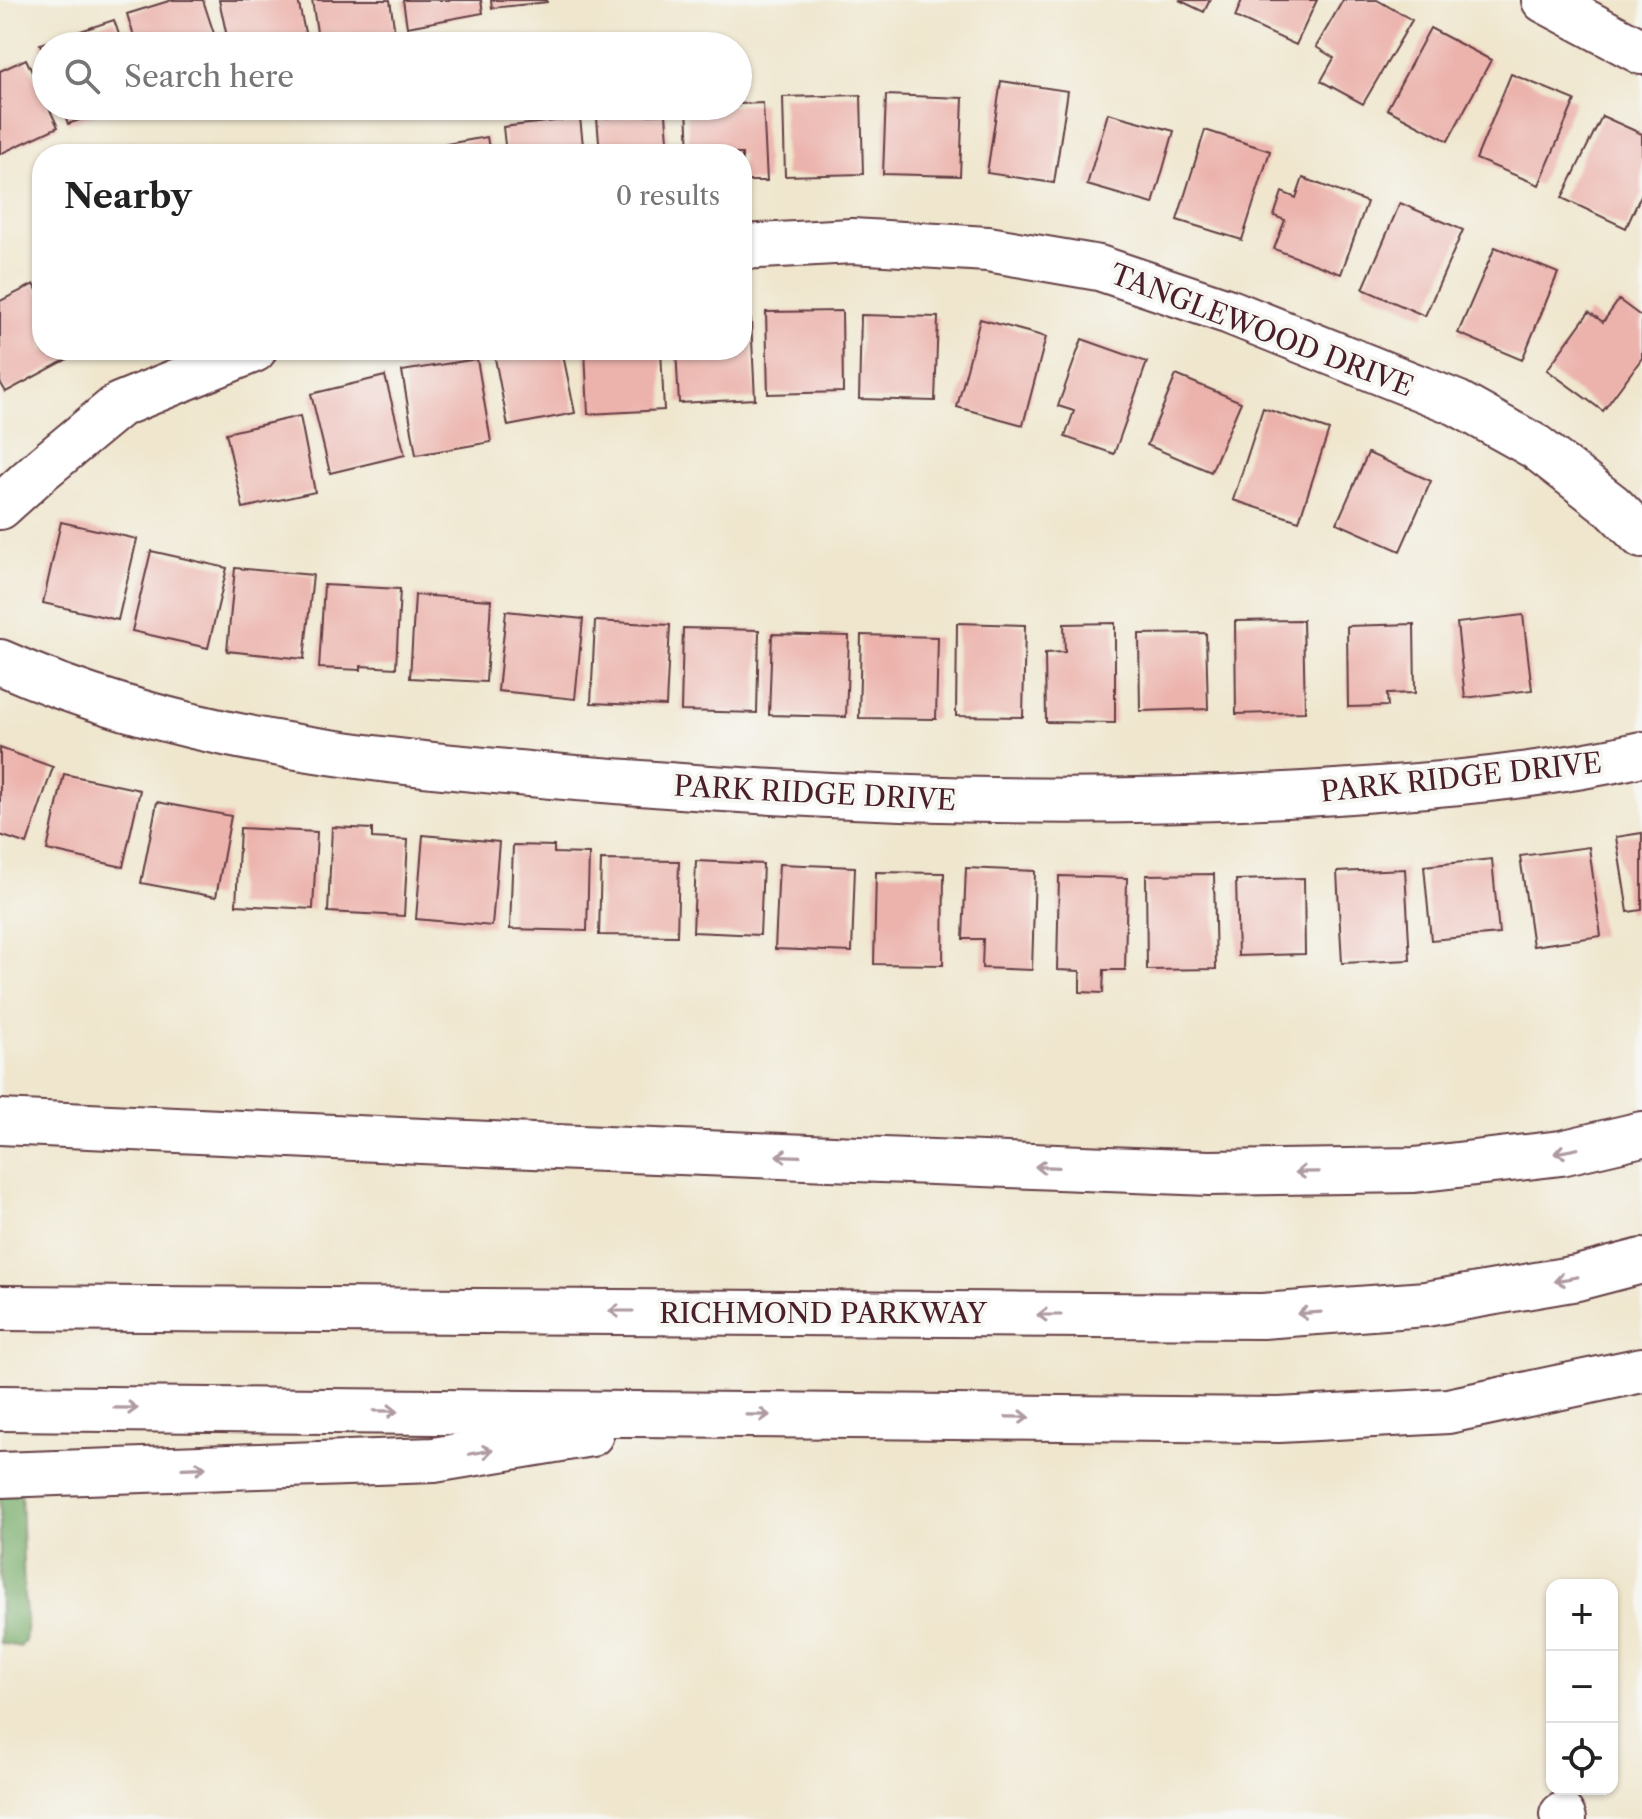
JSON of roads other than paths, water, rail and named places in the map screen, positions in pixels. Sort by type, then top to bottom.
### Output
[{"type":"main road","points":[[1544,0],[1642,52]]},
{"type":"main road","name":"TANGLEWOOD DRIVE","points":[[752,246],[852,241],[912,244],[988,249],[1099,268],[1230,312],[1457,403],[1536,447],[1612,506],[1642,536]]},
{"type":"main road","points":[[0,507],[119,405],[229,360]]},
{"type":"main road","name":"PARK RIDGE DRIVE","points":[[0,662],[55,686],[198,727],[310,751],[453,768],[748,792],[980,802],[1238,798],[1435,785],[1603,763],[1642,754]]},
{"type":"main road","points":[[0,1122],[1209,1173],[1414,1170],[1561,1153],[1642,1134]]},
{"type":"main road","name":"RICHMOND PARKWAY","points":[[14,1307],[1262,1316],[1426,1304],[1577,1278],[1642,1261]]},
{"type":"main road","points":[[0,1408],[1279,1420],[1448,1411],[1642,1370]]},
{"type":"main road","points":[[16,1474],[434,1460],[704,1414]]}]
